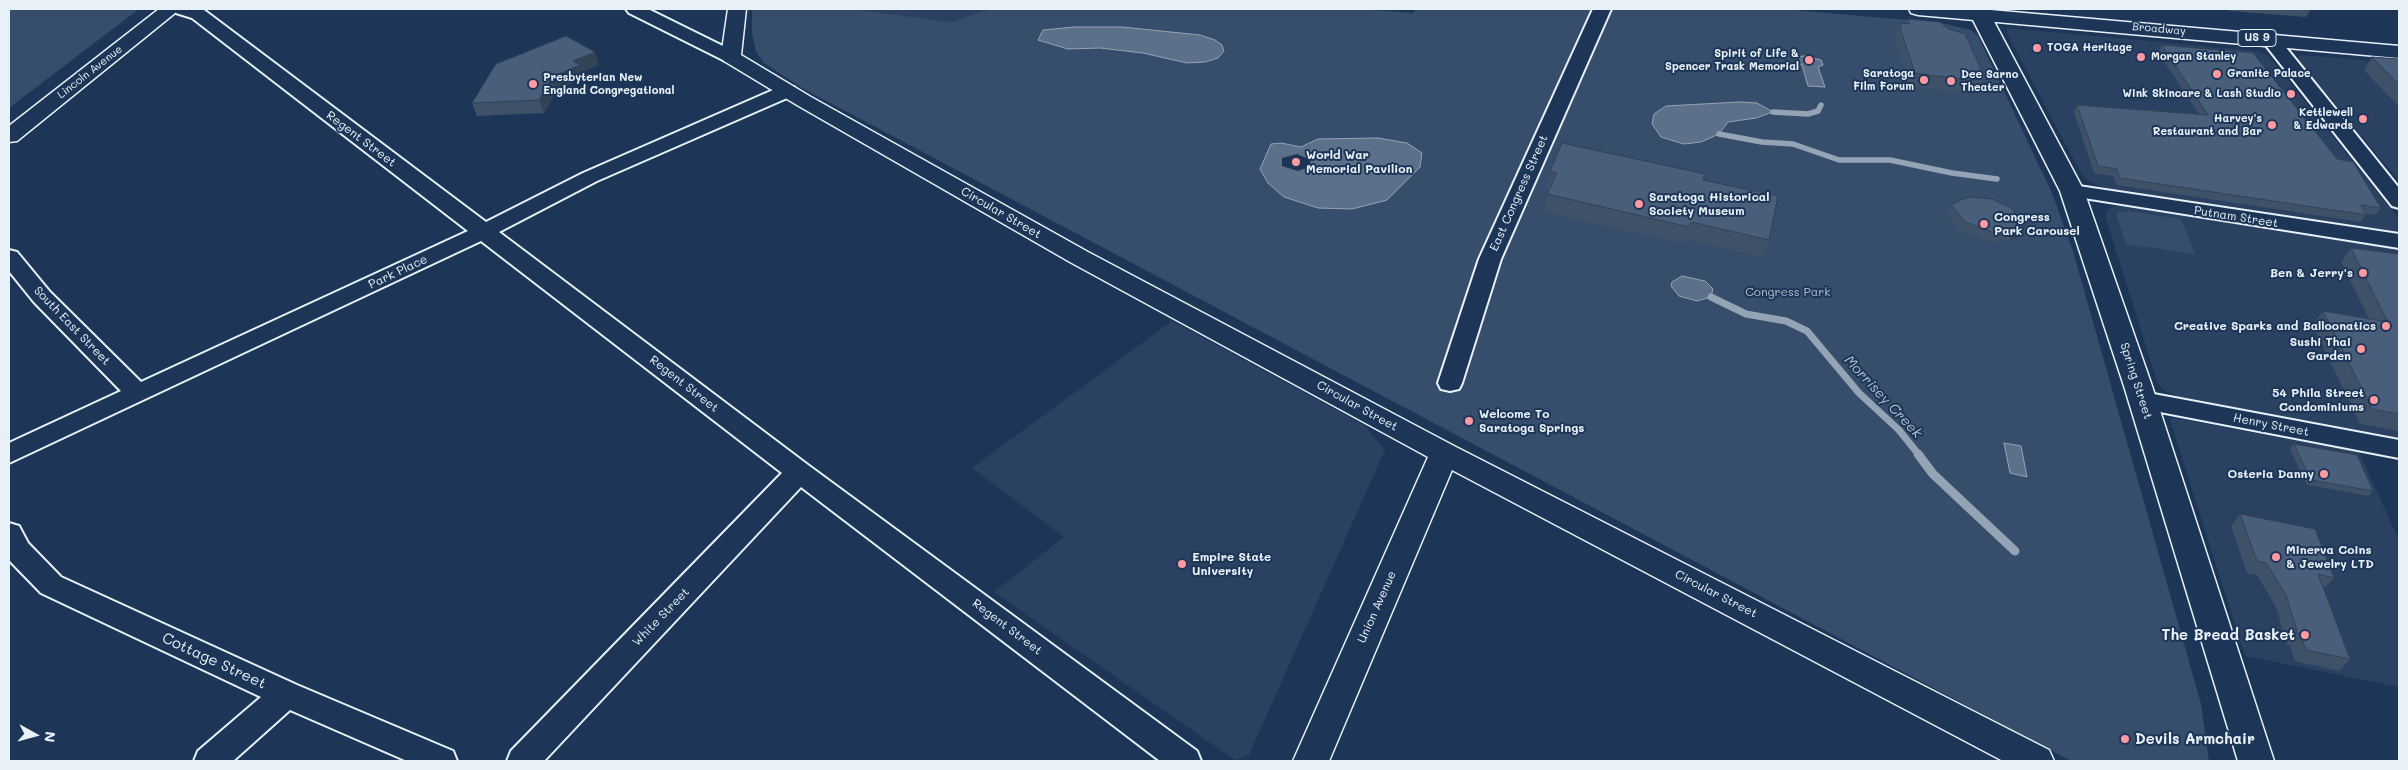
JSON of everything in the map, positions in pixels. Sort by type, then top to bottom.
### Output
[{"type":"main road","name":"Lincoln Avenue","points":[[9,136],[171,9]]},
{"type":"main road","points":[[730,57],[737,9]]},
{"type":"main road","name":"Broadway","points":[[1918,9],[2399,52]]},
{"type":"main road","points":[[2105,9],[2115,26]]},
{"type":"main road","name":"Spring Street","points":[[1980,14],[2072,191],[2143,401],[2256,761]]},
{"type":"main road","name":"Circular Street","points":[[730,57],[1079,257],[1444,453],[2036,761]]},
{"type":"main road","name":"Union Avenue","points":[[1311,761],[1444,453]]},
{"type":"main road","points":[[2240,761],[2246,727]]},
{"type":"street","name":"Regent Street","points":[[182,9],[198,14],[799,472],[1185,761]]},
{"type":"street","points":[[635,9],[730,57]]},
{"type":"street","name":"East Congress Street","points":[[1450,383],[1490,259],[1602,9]]},
{"type":"street","points":[[2270,39],[2399,202]]},
{"type":"street","name":"Park Place","points":[[9,454],[485,231],[599,173],[787,91]]},
{"type":"street","name":"Putnam Street","points":[[2072,191],[2399,241]]},
{"type":"street","name":"South East Street","points":[[9,257],[42,297],[137,393]]},
{"type":"street","name":"Henry Street","points":[[2143,401],[2399,449]]},
{"type":"street","name":"White Street","points":[[523,761],[799,472]]},
{"type":"street","name":"Cottage Street","points":[[9,533],[17,550],[51,585],[286,694],[441,761]]},
{"type":"street","points":[[210,761],[286,694]]},
{"type":"shaded area","points":[[851,9],[990,9],[952,22]]},
{"type":"shaded area","points":[[1074,27],[1122,27],[1200,35],[1215,40],[1222,45],[1224,51],[1218,58],[1205,62],[1187,63],[1143,53],[1100,48],[1068,49],[1038,40],[1043,30]]},
{"type":"shaded area","points":[[2007,28],[2257,51],[2268,55],[2399,219],[2399,233],[2109,190],[2090,182],[2082,175],[2007,34]]},
{"type":"shaded area","points":[[1804,56],[1821,60],[1823,65],[1818,67],[1825,87],[1808,86],[1802,65],[1797,63],[1796,57]]},
{"type":"shaded area","points":[[2299,56],[2399,63],[2399,181],[2298,60]]},
{"type":"shaded area","points":[[1739,102],[1757,103],[1773,112],[1756,118],[1728,122],[1719,134],[1701,142],[1684,144],[1661,137],[1652,124],[1654,114],[1666,106]]},
{"type":"shaded area","points":[[1378,138],[1407,143],[1422,153],[1420,167],[1387,200],[1352,209],[1318,208],[1284,197],[1268,183],[1260,169],[1271,144],[1281,143],[1301,147],[1318,139]]},
{"type":"shaded area","points":[[2121,206],[2399,249],[2399,439],[2183,399],[2165,391],[2158,384],[2105,216],[2106,211],[2112,207]]},
{"type":"shaded area","points":[[1682,276],[1705,281],[1713,289],[1711,297],[1697,301],[1679,296],[1671,286],[1672,282]]},
{"type":"shaded area","name":"Empire State University","points":[[1172,321],[1364,425],[1385,450],[1249,755],[1235,760],[994,592],[1064,537],[972,468]]},
{"type":"shaded area","points":[[2174,418],[2359,452],[2399,540],[2399,687],[2245,656],[2170,420]]},
{"type":"shaded area","points":[[2004,443],[2021,446],[2027,477],[2010,473]]},
{"type":"green space","points":[[9,9],[139,9],[9,108]]},
{"type":"green space","name":"Congress Park","points":[[752,9],[851,9],[952,22],[990,9],[1359,9],[1413,13],[1416,9],[1783,9],[1941,23],[1971,30],[1978,36],[2052,193],[2073,251],[2201,704],[2209,761],[2071,761],[802,88],[764,63],[756,52],[752,33]]},
{"type":"green space","points":[[2128,211],[2181,219],[2195,254],[2126,244],[2116,215],[2119,212]]},
{"type":"pier","name":"World War Memorial Pavilion","points":[[1297,154],[1311,160],[1309,167],[1298,171],[1282,166],[1282,158]]},
{"type":"building","points":[[1908,19],[1940,22],[1949,29],[1965,34],[1986,80],[1973,79],[1974,81],[1915,73],[1900,28],[1902,28],[1900,23],[1910,24]]},
{"type":"building","points":[[566,36],[595,52],[573,61],[580,65],[552,77],[539,100],[472,103],[496,64]]},
{"type":"building","points":[[2162,45],[2253,53],[2337,159],[2353,162],[2381,208],[2361,205],[2366,215],[2120,178],[2117,169],[2098,166],[2077,105],[2208,115]]},
{"type":"building","points":[[2372,57],[2399,59],[2399,85]]},
{"type":"building","name":"Saratoga Historical Society Museum","points":[[1562,143],[1705,174],[1703,180],[1778,196],[1769,240],[1691,222],[1689,227],[1547,194],[1557,173],[1550,171]]},
{"type":"building","points":[[1971,197],[1992,199],[2011,208],[2026,225],[2014,232],[1995,233],[1965,222],[1951,205]]},
{"type":"building","points":[[2351,248],[2398,254],[2399,257],[2399,414],[2372,409],[2323,311],[2388,322]]},
{"type":"building","name":"Osteria Danny","points":[[2294,444],[2357,455],[2373,491],[2311,480]]},
{"type":"building","points":[[2240,514],[2315,529],[2334,578],[2318,574],[2350,659],[2306,650],[2300,634],[2298,634],[2286,595],[2266,563],[2257,561]]},
{"type":"waterway","points":[[1773,112],[1808,114],[1818,111],[1821,105]]},
{"type":"waterway","points":[[1719,134],[1762,142],[1793,144],[1839,160],[1890,160],[1952,173],[1997,179]]},
{"type":"waterway","name":"Morrisey Creek","points":[[1711,297],[1746,314],[1786,321],[1807,331],[1859,393],[1899,430],[1919,455]]},
{"type":"waterway","name":"Morrisey Creek","points":[[1918,454],[1933,474],[2015,551]]},
{"type":"place","name":"TOGA Heritage","points":[[2037,48]]},
{"type":"place","name":"Morgan Stanley","points":[[2141,57]]},
{"type":"place","name":"Spirit of Life & Spencer Trask Memorial","points":[[1809,60]]},
{"type":"place","name":"Granite Palace","points":[[2217,74]]},
{"type":"place","name":"Saratoga Film Forum","points":[[1924,80]]},
{"type":"place","name":"Dee Sarno Theater","points":[[1951,81]]},
{"type":"place","name":"Presbyterian New England Congregational","points":[[533,84]]},
{"type":"place","name":"Wink Skincare & Lash Studio","points":[[2291,94]]},
{"type":"place","name":"Kettlewell & Edwards","points":[[2363,119]]},
{"type":"place","name":"Harvey's Restaurant and Bar","points":[[2272,125]]},
{"type":"place","name":"World War Memorial Pavilion","points":[[1296,162]]},
{"type":"place","name":"Saratoga Historical Society Museum","points":[[1639,204]]},
{"type":"place","name":"Congress Park Carousel","points":[[1984,224]]},
{"type":"place","name":"Ben & Jerry's","points":[[2363,273]]},
{"type":"place","name":"Creative Sparks and Balloonatics","points":[[2386,326]]},
{"type":"place","name":"Sushi Thai Garden","points":[[2361,349]]},
{"type":"place","name":"54 Phila Street Condominiums","points":[[2374,400]]},
{"type":"place","name":"Welcome To Saratoga Springs","points":[[1469,421]]},
{"type":"place","name":"Osteria Danny","points":[[2324,474]]},
{"type":"place","name":"Minerva Coins & Jewelry LTD","points":[[2276,557]]},
{"type":"place","name":"Empire State University","points":[[1182,564]]},
{"type":"place","name":"The Bread Basket","points":[[2305,635]]},
{"type":"place","name":"Devils Armchair","points":[[2125,739]]}]
